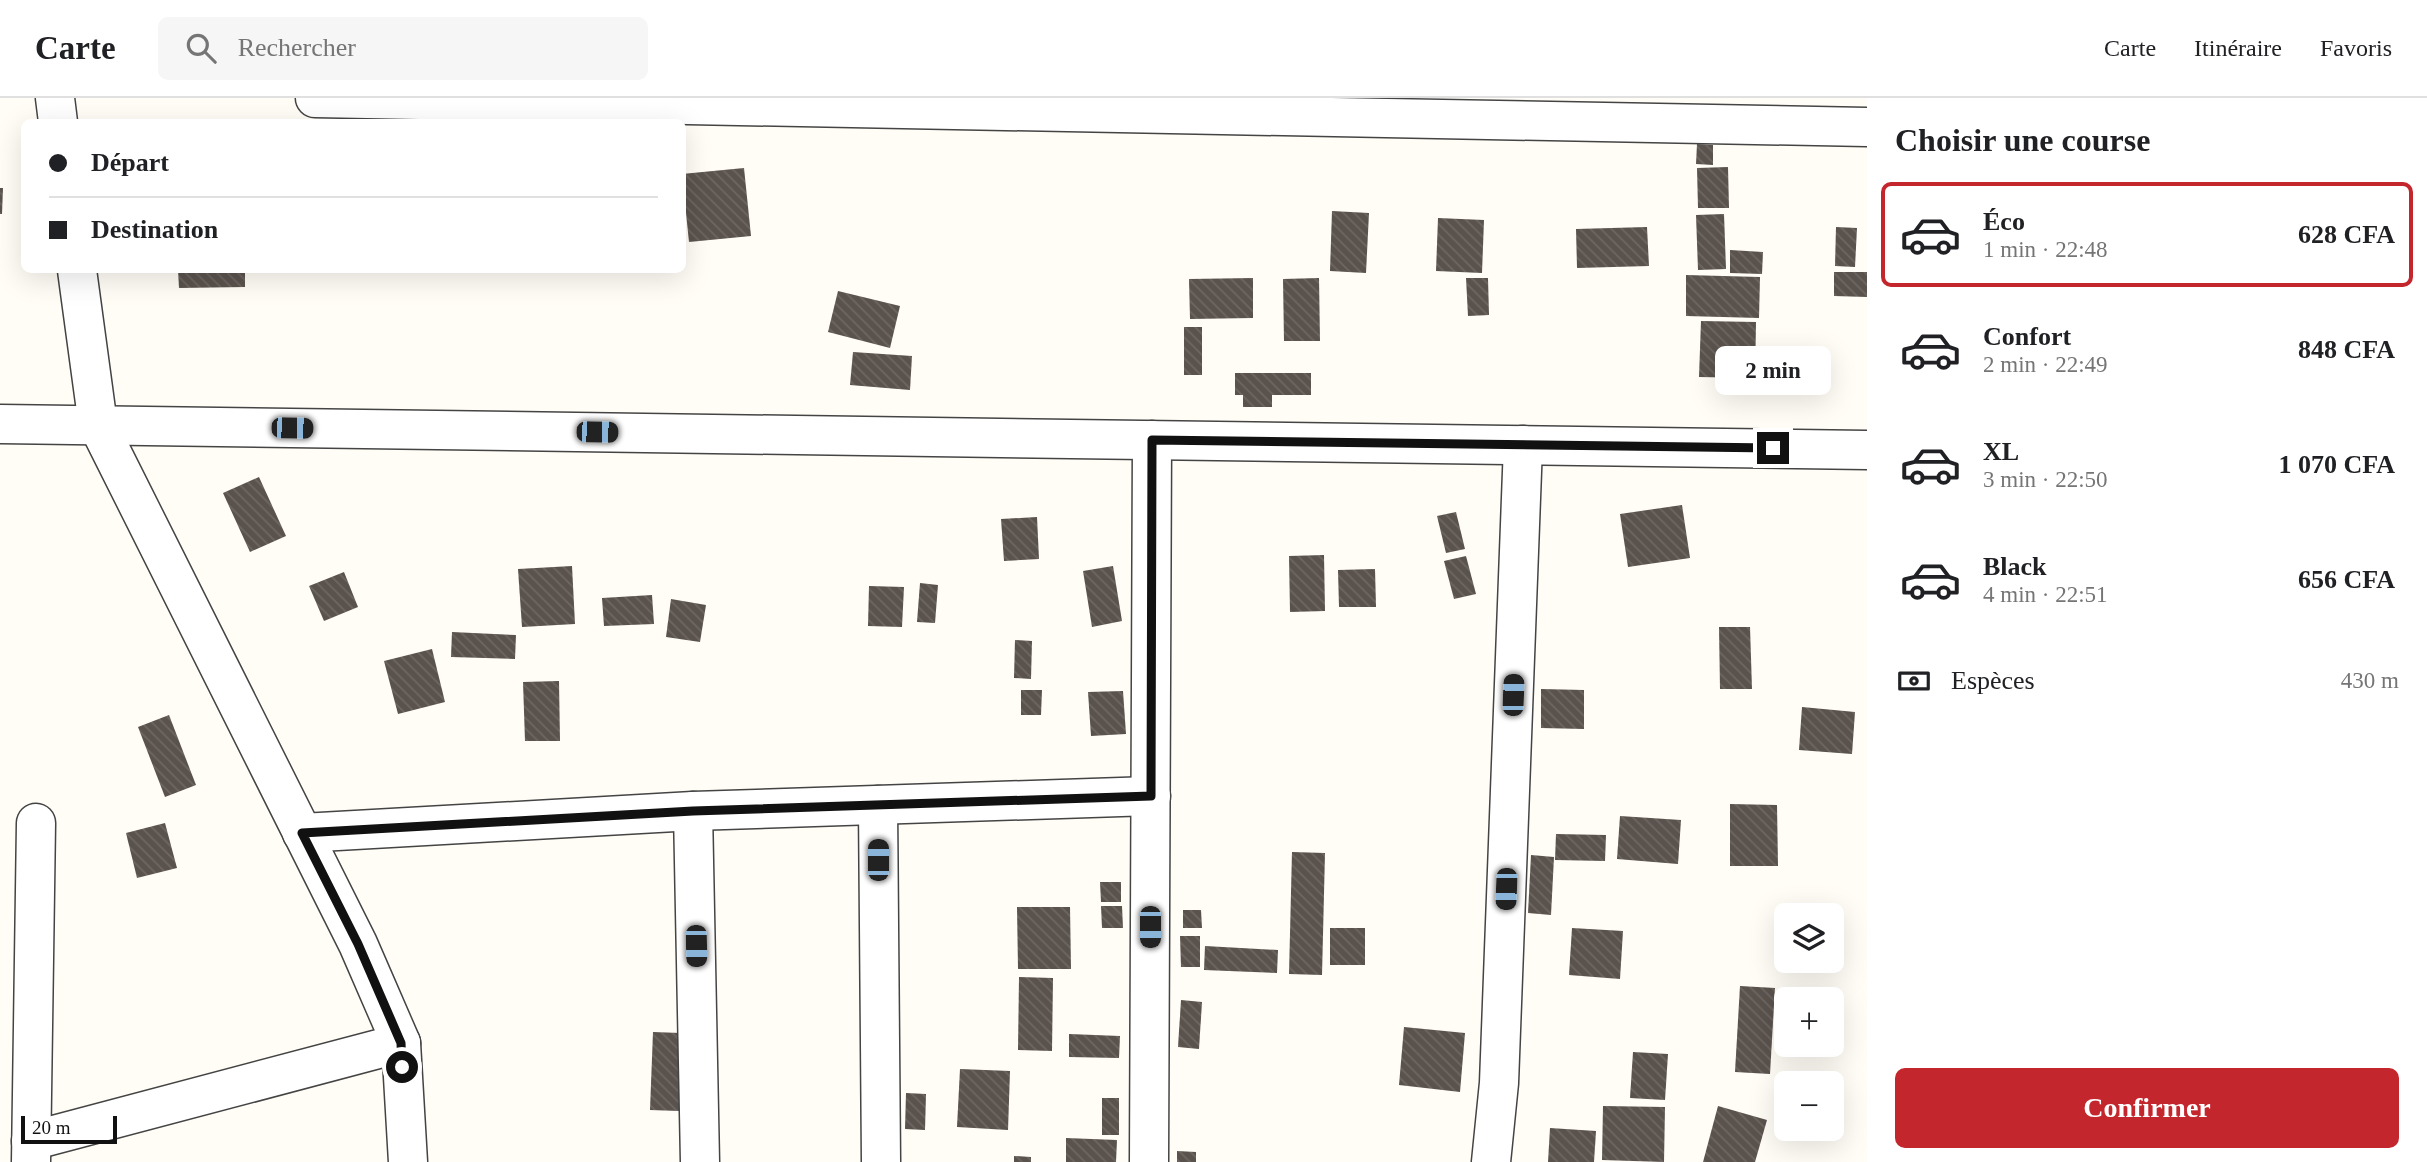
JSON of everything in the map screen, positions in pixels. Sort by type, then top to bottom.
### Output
[{"type":"street","points":[[55,98],[58,119]]},
{"type":"street","points":[[315,98],[1003,104],[1867,127]]},
{"type":"street","points":[[77,273],[98,425],[358,944],[401,1043],[408,1162]]},
{"type":"street","points":[[0,424],[1867,450]]},
{"type":"street","points":[[1149,1162],[1152,440]]},
{"type":"street","points":[[1491,1162],[1499,1083],[1523,445]]},
{"type":"street","points":[[302,833],[693,811],[1151,796]]},
{"type":"street","points":[[878,805],[881,1162]]},
{"type":"street","points":[[693,811],[700,1162]]},
{"type":"street","points":[[36,823],[31,1152],[401,1043]]},
{"type":"building","points":[[1697,144],[1713,145],[1713,165],[1696,164]]},
{"type":"building","points":[[1728,167],[1729,208],[1698,208],[1697,168]]},
{"type":"building","points":[[744,168],[751,236],[689,242],[686,174]]},
{"type":"building","points":[[0,188],[3,188],[2,214],[0,214]]},
{"type":"building","points":[[1332,211],[1369,213],[1366,273],[1330,271]]},
{"type":"building","points":[[1724,214],[1726,269],[1698,270],[1696,215]]},
{"type":"building","points":[[1438,218],[1484,220],[1482,273],[1436,271]]},
{"type":"building","points":[[1647,227],[1649,266],[1577,268],[1576,229]]},
{"type":"building","points":[[1836,227],[1857,228],[1855,267],[1835,266]]},
{"type":"building","points":[[1730,250],[1763,252],[1762,274],[1730,273]]},
{"type":"building","points":[[1834,272],[1867,272],[1867,297],[1834,296]]},
{"type":"building","points":[[178,273],[245,273],[245,287],[179,288]]},
{"type":"building","points":[[1686,275],[1760,277],[1759,318],[1686,316]]},
{"type":"building","points":[[1253,278],[1253,318],[1190,319],[1189,279]]},
{"type":"building","points":[[1319,278],[1320,341],[1284,341],[1283,279]]},
{"type":"building","points":[[1466,278],[1488,278],[1489,315],[1468,316]]},
{"type":"building","points":[[838,291],[900,306],[890,348],[828,332]]},
{"type":"building","points":[[1701,321],[1756,322],[1755,378],[1699,377]]},
{"type":"building","points":[[1184,327],[1202,327],[1202,375],[1184,375]]},
{"type":"building","points":[[853,352],[912,356],[910,390],[850,385]]},
{"type":"building","points":[[1235,373],[1311,373],[1311,395],[1272,395],[1272,407],[1243,407],[1243,395],[1235,395]]},
{"type":"building","points":[[259,477],[286,536],[250,552],[223,493]]},
{"type":"building","points":[[1682,505],[1690,558],[1628,567],[1620,514]]},
{"type":"building","points":[[1456,512],[1465,549],[1446,553],[1437,516]]},
{"type":"building","points":[[1037,517],[1039,559],[1004,561],[1001,519]]},
{"type":"building","points":[[1324,555],[1325,611],[1290,612],[1289,556]]},
{"type":"building","points":[[1466,556],[1476,594],[1454,599],[1444,561]]},
{"type":"building","points":[[572,566],[575,624],[522,627],[518,569]]},
{"type":"building","points":[[1113,566],[1122,621],[1092,627],[1083,571]]},
{"type":"building","points":[[1375,569],[1376,607],[1339,607],[1338,570]]},
{"type":"building","points":[[344,572],[358,607],[324,621],[309,586]]},
{"type":"building","points":[[920,583],[938,585],[935,623],[917,622]]},
{"type":"building","points":[[869,586],[904,587],[902,627],[868,626]]},
{"type":"building","points":[[652,595],[654,624],[604,626],[602,598]]},
{"type":"building","points":[[671,599],[706,605],[700,642],[666,637]]},
{"type":"building","points":[[1719,627],[1750,627],[1752,689],[1720,689]]},
{"type":"building","points":[[452,632],[516,635],[515,659],[451,657]]},
{"type":"building","points":[[1015,640],[1032,641],[1031,679],[1014,678]]},
{"type":"building","points":[[432,649],[445,702],[398,714],[384,661]]},
{"type":"building","points":[[559,681],[560,741],[525,741],[523,682]]},
{"type":"building","points":[[1541,689],[1584,690],[1584,729],[1541,728]]},
{"type":"building","points":[[1021,690],[1042,690],[1041,715],[1021,715]]},
{"type":"building","points":[[1123,691],[1126,734],[1091,736],[1088,692]]},
{"type":"building","points":[[1802,707],[1855,712],[1852,754],[1799,750]]},
{"type":"building","points":[[169,715],[196,785],[165,797],[138,727]]},
{"type":"building","points":[[1730,804],[1777,805],[1778,866],[1730,866]]},
{"type":"building","points":[[1620,816],[1681,820],[1678,864],[1617,859]]},
{"type":"building","points":[[165,823],[177,868],[137,878],[126,833]]},
{"type":"building","points":[[1556,834],[1606,835],[1605,861],[1555,860]]},
{"type":"building","points":[[1292,852],[1325,853],[1322,975],[1289,974]]},
{"type":"building","points":[[1531,855],[1554,857],[1551,915],[1528,913]]},
{"type":"building","points":[[1100,882],[1121,882],[1121,902],[1101,902]]},
{"type":"building","points":[[1101,906],[1122,906],[1123,928],[1102,928]]},
{"type":"building","points":[[1017,907],[1070,907],[1071,969],[1018,969]]},
{"type":"building","points":[[1183,910],[1201,910],[1202,928],[1183,928]]},
{"type":"building","points":[[1330,928],[1365,928],[1365,965],[1330,965]]},
{"type":"building","points":[[1572,928],[1623,931],[1620,979],[1569,975]]},
{"type":"building","points":[[1180,936],[1200,936],[1200,967],[1181,967]]},
{"type":"building","points":[[1205,946],[1278,950],[1277,973],[1204,970]]},
{"type":"building","points":[[1019,977],[1053,978],[1052,1051],[1018,1050]]},
{"type":"building","points":[[1740,986],[1774,988],[1770,1074],[1735,1072]]},
{"type":"building","points":[[1181,1000],[1202,1002],[1199,1049],[1178,1047]]},
{"type":"building","points":[[1404,1027],[1465,1033],[1460,1092],[1399,1085]]},
{"type":"building","points":[[653,1032],[681,1033],[679,1111],[650,1110]]},
{"type":"building","points":[[1069,1034],[1120,1036],[1119,1058],[1069,1057]]},
{"type":"building","points":[[1633,1052],[1668,1054],[1665,1100],[1630,1098]]},
{"type":"building","points":[[960,1069],[1010,1071],[1008,1130],[957,1127]]},
{"type":"building","points":[[906,1093],[926,1094],[925,1130],[905,1129]]},
{"type":"building","points":[[1102,1098],[1119,1098],[1119,1135],[1102,1135]]},
{"type":"building","points":[[1603,1106],[1665,1107],[1664,1162],[1602,1160]]},
{"type":"building","points":[[1718,1106],[1767,1120],[1755,1162],[1703,1162]]},
{"type":"building","points":[[1550,1128],[1596,1131],[1594,1162],[1548,1162]]},
{"type":"building","points":[[1066,1138],[1117,1140],[1116,1162],[1066,1162]]},
{"type":"building","points":[[1177,1151],[1196,1152],[1196,1162],[1177,1162]]},
{"type":"building","points":[[1014,1156],[1031,1157],[1031,1162],[1014,1162]]},
{"type":"route","points":[[402,1067],[401,1043],[358,944],[302,833],[693,811],[1151,796],[1152,440],[1773,448]]}]
